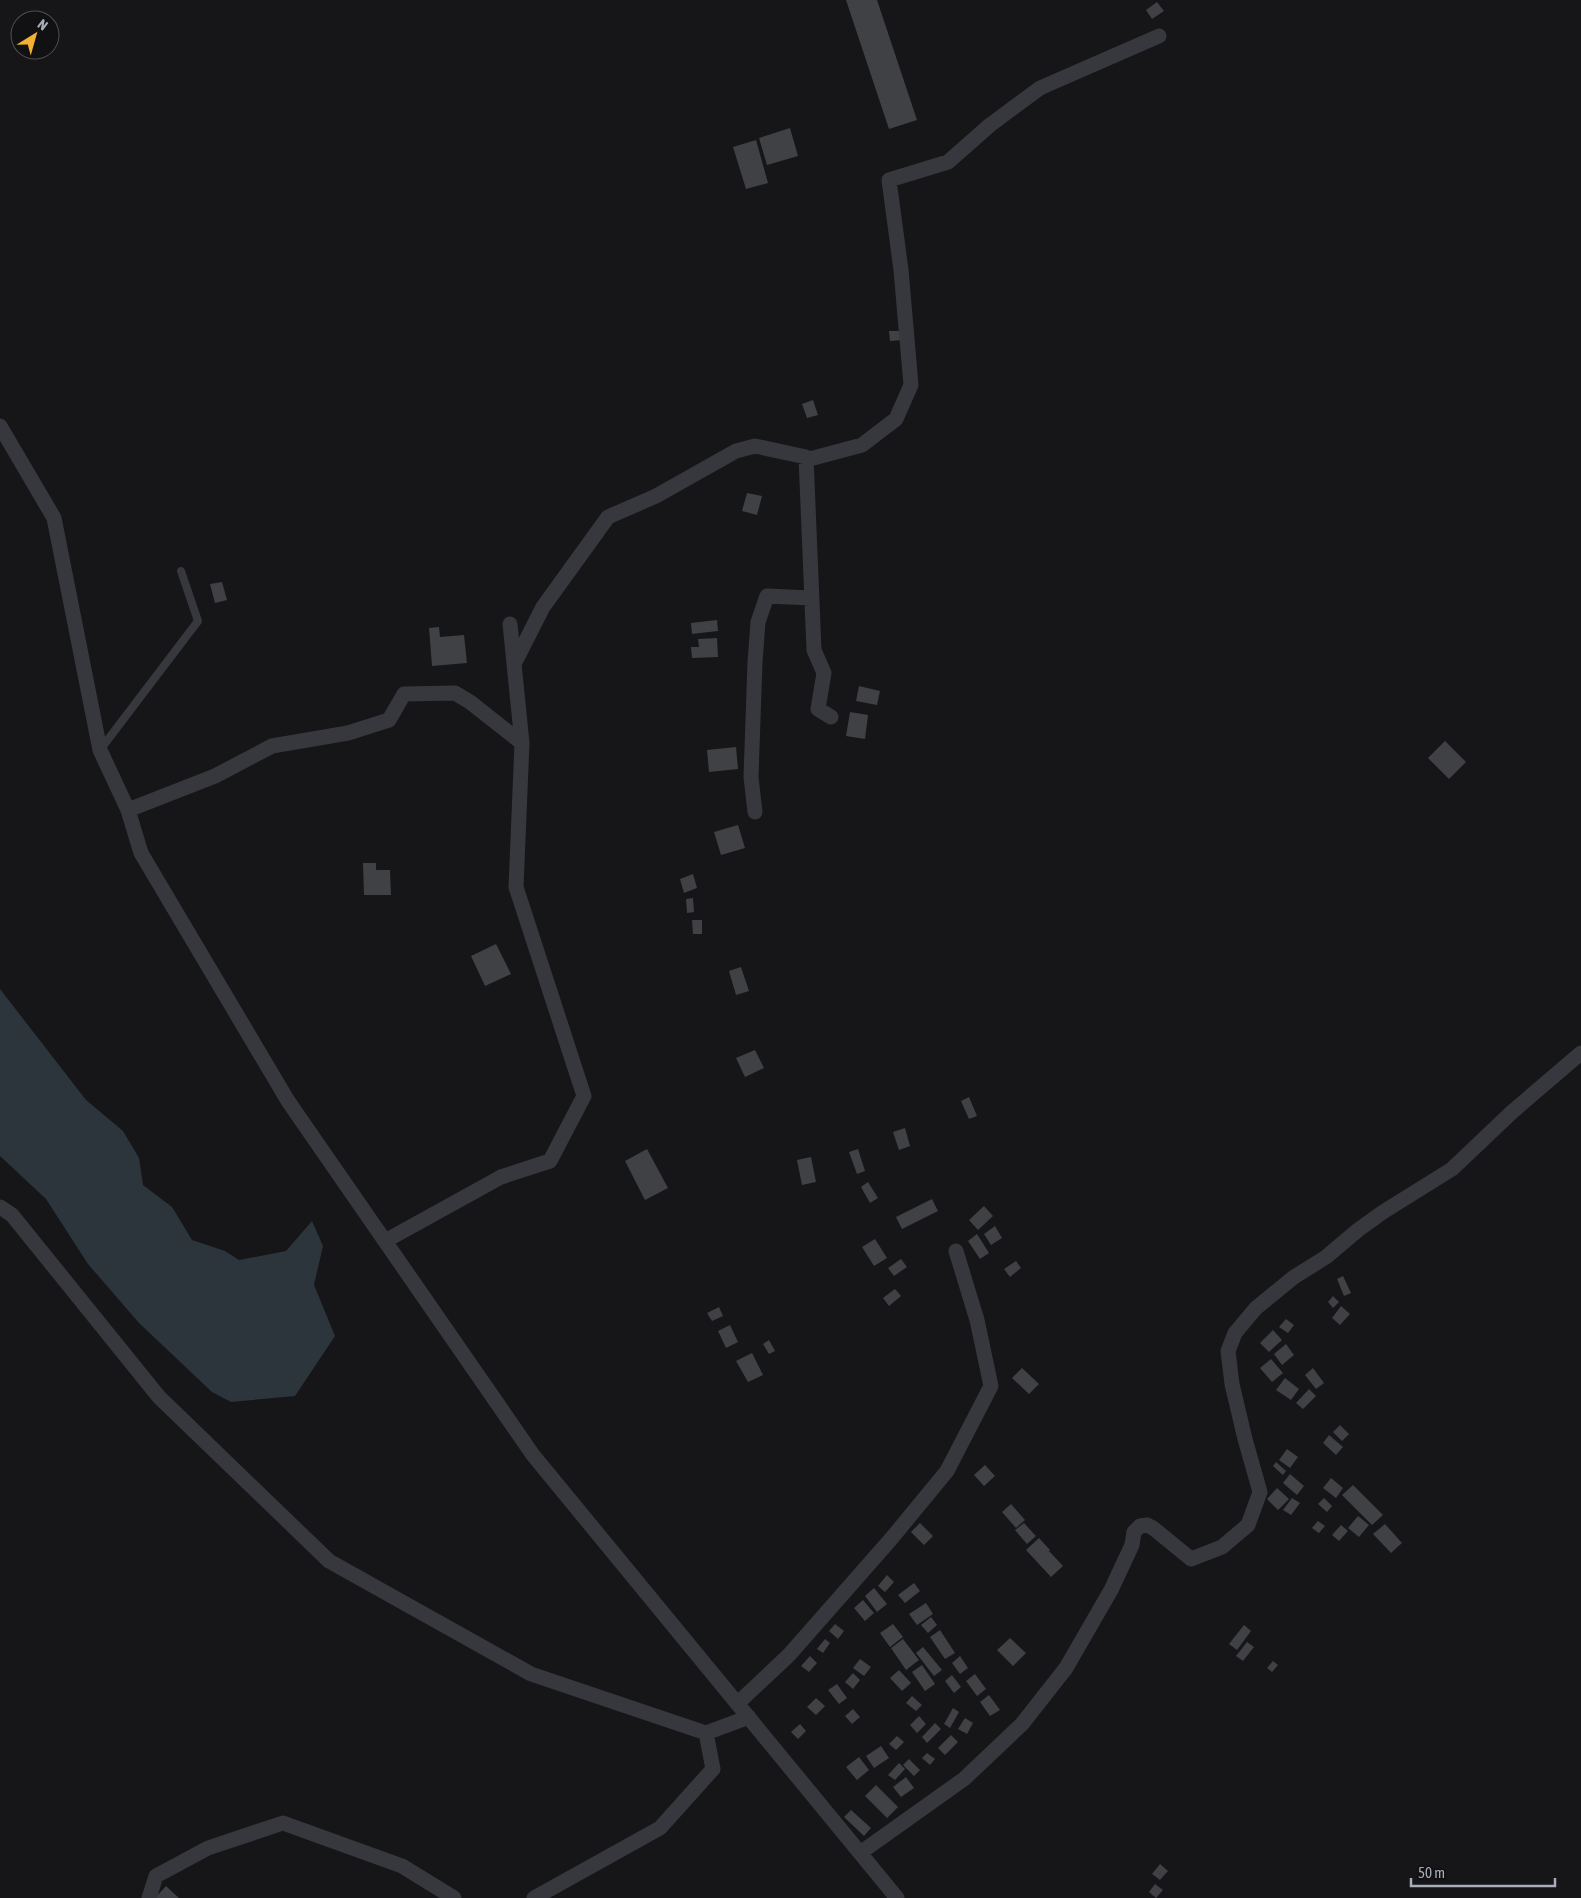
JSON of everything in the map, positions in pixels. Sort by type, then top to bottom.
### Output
[{"type":"street","points":[[806,460],[862,445],[896,419],[911,385],[902,270],[889,180],[948,162],[990,125],[1040,88],[1159,36]]},
{"type":"street","points":[[0,426],[54,518],[100,750],[128,810],[141,853],[278,1084],[533,1455],[897,1898]]},
{"type":"street","points":[[514,664],[543,607],[608,517],[656,496],[736,450],[755,446],[806,457],[810,598],[814,650],[824,673],[818,709],[831,717]]},
{"type":"street","points":[[755,812],[751,777],[758,622],[767,596],[810,598]]},
{"type":"street","points":[[386,1241],[501,1177],[550,1161],[584,1096],[516,887],[522,743],[510,624]]},
{"type":"street","points":[[128,810],[215,776],[272,746],[348,732],[389,720],[404,694],[455,693],[470,702],[522,743]]},
{"type":"street","points":[[860,1852],[964,1779],[1022,1724],[1066,1668],[1111,1590],[1132,1545],[1134,1532],[1140,1526],[1147,1525],[1153,1528],[1191,1559],[1222,1547],[1248,1525],[1260,1492],[1234,1393],[1228,1351],[1235,1333],[1256,1308],[1294,1277],[1326,1257],[1383,1212],[1452,1169],[1512,1112],[1581,1053]]},
{"type":"street","points":[[0,1207],[12,1215],[159,1397],[329,1562],[531,1674],[706,1733],[749,1717]]},
{"type":"street","points":[[738,1703],[789,1655],[947,1471],[991,1386],[977,1320],[956,1251]]},
{"type":"street","points":[[534,1898],[660,1828],[713,1769],[706,1733]]},
{"type":"street","points":[[149,1898],[156,1876],[208,1848],[283,1823],[402,1866],[454,1898]]},
{"type":"lane","points":[[100,750],[198,621],[181,571]]},
{"type":"shaded area","points":[[0,989],[86,1100],[123,1131],[139,1158],[143,1185],[172,1207],[192,1240],[225,1251],[239,1260],[286,1251],[312,1221],[323,1246],[314,1285],[335,1336],[295,1396],[231,1402],[212,1392],[139,1323],[88,1264],[46,1199],[0,1156]]},
{"type":"building","points":[[846,0],[877,0],[917,120],[889,129]]},
{"type":"building","points":[[1157,2],[1164,11],[1152,19],[1146,10]]},
{"type":"building","points":[[790,128],[798,156],[767,165],[759,138]]},
{"type":"building","points":[[756,140],[768,183],[746,189],[733,147]]},
{"type":"building","points":[[889,331],[902,331],[902,340],[890,341]]},
{"type":"building","points":[[813,400],[818,415],[807,418],[802,404]]},
{"type":"building","points":[[747,493],[762,496],[757,515],[742,511]]},
{"type":"building","points":[[222,582],[227,600],[215,603],[210,584]]},
{"type":"building","points":[[717,620],[718,631],[692,634],[691,623]]},
{"type":"building","points":[[439,627],[440,637],[464,635],[467,663],[432,666],[429,628]]},
{"type":"building","points":[[717,638],[718,657],[692,658],[691,647],[699,647],[698,639]]},
{"type":"building","points":[[859,686],[880,691],[877,705],[856,701]]},
{"type":"building","points":[[850,712],[868,715],[865,739],[846,736]]},
{"type":"building","points":[[1445,741],[1466,762],[1449,779],[1428,758]]},
{"type":"building","points":[[736,747],[738,769],[709,772],[707,750]]},
{"type":"building","points":[[738,825],[745,848],[721,855],[714,832]]},
{"type":"building","points":[[363,863],[376,863],[376,870],[390,870],[391,895],[364,895]]},
{"type":"building","points":[[693,874],[697,888],[684,893],[680,879]]},
{"type":"building","points":[[693,898],[694,912],[687,913],[686,899]]},
{"type":"building","points":[[692,920],[702,920],[702,934],[693,934]]},
{"type":"building","points":[[496,944],[511,974],[485,986],[471,956]]},
{"type":"building","points":[[741,967],[749,991],[736,995],[729,971]]},
{"type":"building","points":[[755,1050],[764,1068],[745,1077],[736,1058]]},
{"type":"building","points":[[969,1097],[977,1116],[969,1119],[961,1101]]},
{"type":"building","points":[[905,1128],[910,1146],[899,1150],[893,1132]]},
{"type":"building","points":[[647,1149],[668,1188],[645,1200],[625,1161]]},
{"type":"building","points":[[858,1149],[865,1171],[857,1174],[849,1152]]},
{"type":"building","points":[[811,1157],[816,1182],[802,1185],[797,1160]]},
{"type":"building","points":[[868,1182],[878,1198],[870,1203],[861,1187]]},
{"type":"building","points":[[932,1199],[938,1211],[902,1229],[896,1217]]},
{"type":"building","points":[[984,1206],[993,1216],[978,1230],[969,1220]]},
{"type":"building","points":[[995,1226],[1002,1238],[991,1245],[984,1234]]},
{"type":"building","points":[[977,1234],[989,1253],[980,1259],[968,1241]]},
{"type":"building","points":[[875,1239],[887,1258],[874,1266],[862,1247]]},
{"type":"building","points":[[901,1259],[907,1267],[894,1276],[888,1268]]},
{"type":"building","points":[[1016,1261],[1021,1268],[1010,1277],[1004,1269]]},
{"type":"building","points":[[1343,1276],[1351,1293],[1344,1296],[1337,1279]]},
{"type":"building","points":[[895,1289],[901,1296],[889,1306],[883,1298]]},
{"type":"building","points":[[1333,1296],[1339,1302],[1333,1308],[1328,1302]]},
{"type":"building","points":[[1341,1306],[1350,1314],[1340,1325],[1332,1318]]},
{"type":"building","points":[[719,1307],[723,1316],[712,1321],[707,1313]]},
{"type":"building","points":[[1286,1319],[1294,1325],[1288,1333],[1279,1327]]},
{"type":"building","points":[[730,1325],[738,1342],[726,1348],[718,1331]]},
{"type":"building","points":[[1273,1330],[1282,1340],[1269,1352],[1260,1343]]},
{"type":"building","points":[[769,1340],[775,1351],[769,1354],[763,1344]]},
{"type":"building","points":[[1286,1344],[1294,1355],[1282,1365],[1274,1354]]},
{"type":"building","points":[[752,1353],[763,1375],[748,1382],[736,1361]]},
{"type":"building","points":[[1271,1359],[1283,1373],[1272,1382],[1260,1368]]},
{"type":"building","points":[[1022,1368],[1039,1384],[1029,1394],[1012,1378]]},
{"type":"building","points":[[1313,1368],[1324,1383],[1316,1389],[1305,1375]]},
{"type":"building","points":[[1285,1378],[1299,1389],[1291,1400],[1276,1390]]},
{"type":"building","points":[[1309,1389],[1316,1396],[1303,1409],[1296,1403]]},
{"type":"building","points":[[1340,1425],[1349,1434],[1342,1441],[1333,1432]]},
{"type":"building","points":[[1329,1435],[1343,1447],[1336,1455],[1323,1443]]},
{"type":"building","points":[[1287,1449],[1298,1457],[1290,1468],[1279,1460]]},
{"type":"building","points":[[1276,1462],[1286,1471],[1283,1475],[1273,1466]]},
{"type":"building","points":[[985,1465],[995,1476],[984,1486],[974,1475]]},
{"type":"building","points":[[1290,1474],[1304,1486],[1297,1495],[1283,1483]]},
{"type":"building","points":[[1331,1478],[1343,1488],[1336,1498],[1323,1488]]},
{"type":"building","points":[[1353,1485],[1383,1515],[1372,1525],[1342,1495]]},
{"type":"building","points":[[1277,1488],[1289,1499],[1278,1510],[1267,1499]]},
{"type":"building","points":[[1292,1498],[1300,1503],[1291,1515],[1283,1510]]},
{"type":"building","points":[[1324,1498],[1332,1506],[1327,1512],[1318,1504]]},
{"type":"building","points":[[1011,1504],[1025,1520],[1016,1528],[1002,1512]]},
{"type":"building","points":[[1358,1516],[1369,1525],[1359,1537],[1348,1528]]},
{"type":"building","points":[[1318,1521],[1325,1526],[1319,1533],[1312,1528]]},
{"type":"building","points":[[920,1523],[933,1536],[924,1545],[911,1532]]},
{"type":"building","points":[[1024,1523],[1036,1536],[1027,1544],[1015,1530]]},
{"type":"building","points":[[1385,1524],[1402,1543],[1391,1553],[1373,1534]]},
{"type":"building","points":[[1341,1525],[1348,1531],[1339,1541],[1332,1535]]},
{"type":"building","points":[[1039,1538],[1050,1550],[1044,1555],[1049,1551],[1063,1566],[1051,1577],[1026,1550]]},
{"type":"building","points":[[887,1575],[894,1582],[885,1592],[878,1586]]},
{"type":"building","points":[[914,1583],[920,1591],[905,1603],[898,1595]]},
{"type":"building","points":[[874,1588],[887,1604],[877,1612],[865,1596]]},
{"type":"building","points":[[863,1600],[874,1613],[865,1621],[854,1608]]},
{"type":"building","points":[[926,1603],[933,1614],[917,1625],[909,1614]]},
{"type":"building","points":[[931,1617],[937,1625],[928,1633],[921,1625]]},
{"type":"building","points":[[835,1624],[844,1631],[838,1639],[829,1631]]},
{"type":"building","points":[[893,1624],[903,1637],[890,1647],[880,1633]]},
{"type":"building","points":[[1244,1625],[1251,1631],[1237,1650],[1229,1644]]},
{"type":"building","points":[[940,1630],[955,1653],[945,1659],[930,1637]]},
{"type":"building","points":[[1010,1638],[1026,1653],[1013,1666],[997,1650]]},
{"type":"building","points":[[825,1639],[830,1643],[823,1653],[817,1649]]},
{"type":"building","points":[[903,1639],[919,1660],[906,1670],[891,1648]]},
{"type":"building","points":[[1247,1642],[1254,1647],[1243,1661],[1236,1656]]},
{"type":"building","points":[[923,1647],[942,1670],[934,1676],[916,1653]]},
{"type":"building","points":[[810,1656],[817,1663],[809,1672],[801,1666]]},
{"type":"building","points":[[960,1656],[968,1668],[960,1674],[952,1663]]},
{"type":"building","points":[[860,1659],[871,1667],[864,1676],[853,1668]]},
{"type":"building","points":[[1273,1661],[1278,1665],[1272,1672],[1267,1668]]},
{"type":"building","points":[[922,1665],[935,1684],[925,1691],[912,1672]]},
{"type":"building","points":[[899,1670],[911,1683],[902,1691],[890,1678]]},
{"type":"building","points":[[853,1673],[860,1680],[853,1689],[845,1682]]},
{"type":"building","points":[[975,1674],[986,1689],[977,1696],[966,1681]]},
{"type":"building","points":[[952,1675],[961,1687],[954,1693],[945,1681]]},
{"type":"building","points":[[837,1684],[847,1698],[839,1704],[828,1690]]},
{"type":"building","points":[[989,1695],[1000,1710],[990,1716],[980,1702]]},
{"type":"building","points":[[912,1696],[922,1705],[916,1711],[906,1703]]},
{"type":"building","points":[[816,1698],[825,1706],[816,1715],[807,1707]]},
{"type":"building","points":[[953,1708],[959,1712],[950,1728],[944,1724]]},
{"type":"building","points":[[853,1709],[860,1717],[852,1724],[845,1716]]},
{"type":"building","points":[[919,1716],[926,1724],[917,1733],[910,1725]]},
{"type":"building","points":[[965,1718],[973,1723],[967,1734],[958,1729]]},
{"type":"building","points":[[935,1723],[941,1729],[927,1743],[922,1737]]},
{"type":"building","points":[[800,1724],[806,1731],[798,1739],[791,1732]]},
{"type":"building","points":[[951,1735],[958,1742],[945,1755],[938,1748]]},
{"type":"building","points":[[897,1736],[904,1742],[896,1750],[889,1744]]},
{"type":"building","points":[[881,1746],[889,1758],[874,1768],[866,1756]]},
{"type":"building","points":[[927,1753],[935,1759],[930,1765],[922,1758]]},
{"type":"building","points":[[859,1757],[869,1770],[857,1780],[846,1767]]},
{"type":"building","points":[[909,1759],[920,1770],[914,1776],[903,1765]]},
{"type":"building","points":[[899,1763],[905,1769],[895,1780],[888,1775]]},
{"type":"building","points":[[906,1777],[914,1788],[901,1797],[893,1787]]},
{"type":"building","points":[[876,1785],[898,1807],[887,1818],[865,1796]]},
{"type":"building","points":[[851,1810],[871,1828],[864,1836],[844,1817]]},
{"type":"building","points":[[1160,1864],[1168,1871],[1160,1880],[1152,1874]]},
{"type":"building","points":[[1155,1884],[1163,1890],[1156,1898],[1149,1892]]},
{"type":"building","points":[[166,1886],[179,1898],[155,1898]]}]
